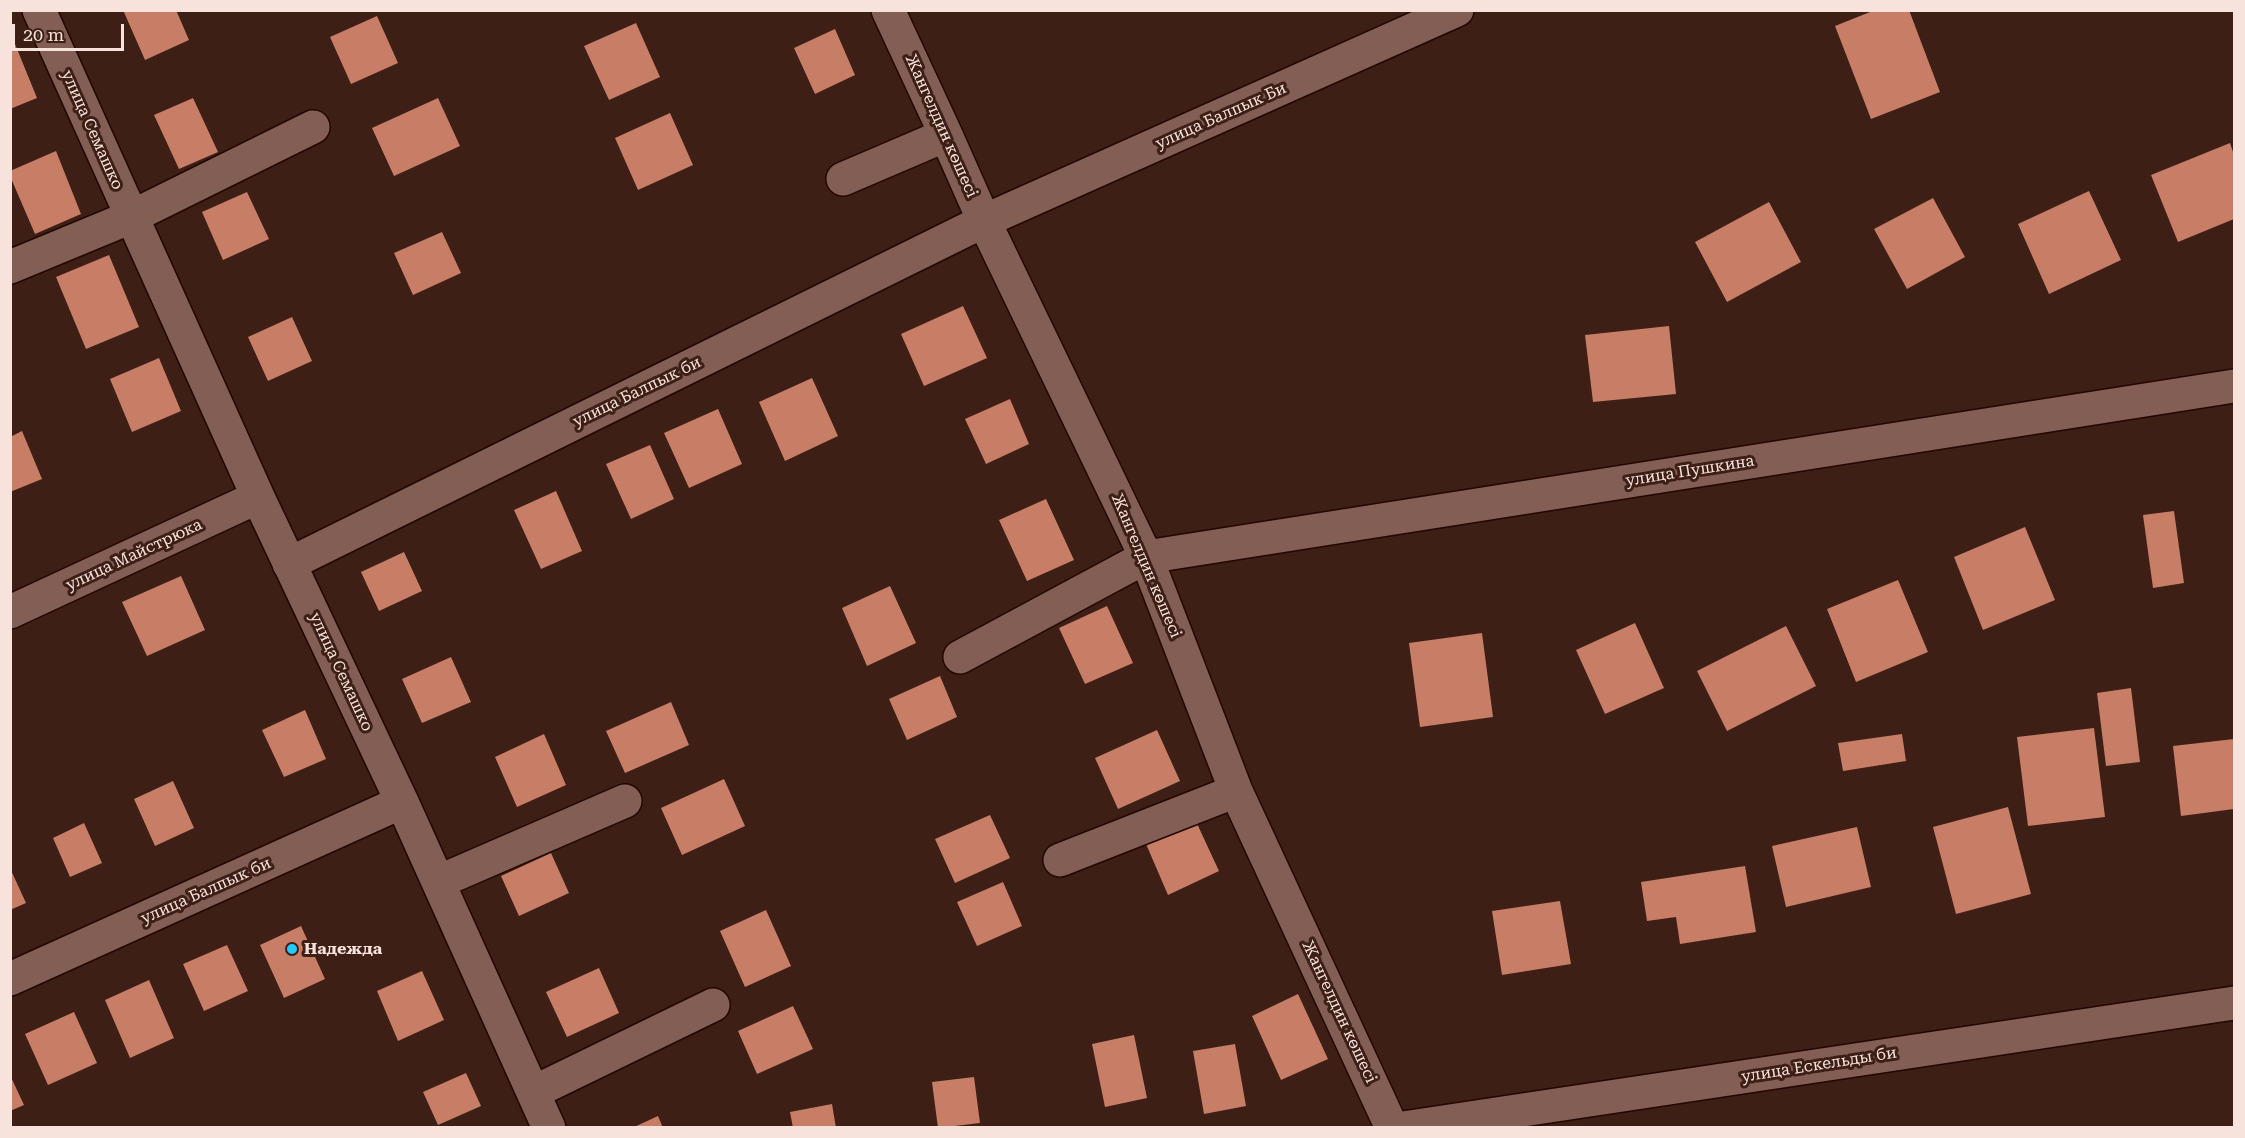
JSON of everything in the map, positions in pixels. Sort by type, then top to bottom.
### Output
[{"type":"street","name":"улица Семашко","points":[[39,10],[258,497],[402,802],[549,1128]]},
{"type":"street","name":"Жангелдин көшесі","points":[[888,10],[984,221],[1146,557],[1236,790],[1392,1128]]},
{"type":"street","name":"улица Балпык Би","points":[[984,221],[1457,10]]},
{"type":"street","points":[[10,267],[131,217],[313,127]]},
{"type":"street","points":[[843,179],[946,135]]},
{"type":"street","name":"улица Балпык би","points":[[289,564],[984,221]]},
{"type":"street","name":"улица Пушкина","points":[[960,657],[1146,557],[2235,386]]},
{"type":"street","name":"улица Майстрюка","points":[[10,612],[258,497]]},
{"type":"street","points":[[1060,860],[1236,790]]},
{"type":"street","points":[[438,882],[625,801]]},
{"type":"street","name":"улица Балпык би","points":[[10,980],[402,802]]},
{"type":"street","name":"улица Ескельды би","points":[[1403,1128],[2235,1003]]},
{"type":"street","points":[[534,1092],[713,1005]]},
{"type":"building","points":[[123,10],[176,10],[189,40],[145,60]]},
{"type":"building","points":[[1875,10],[1909,10],[1940,92],[1871,119],[1835,26]]},
{"type":"building","points":[[377,16],[398,63],[351,84],[330,37]]},
{"type":"building","points":[[636,23],[660,77],[609,100],[584,46]]},
{"type":"building","points":[[835,29],[855,75],[815,94],[794,48]]},
{"type":"building","points":[[15,44],[37,98],[10,109],[10,46]]},
{"type":"building","points":[[193,98],[218,152],[179,169],[154,115]]},
{"type":"building","points":[[438,98],[460,146],[394,176],[372,128]]},
{"type":"building","points":[[670,113],[693,165],[638,190],[615,138]]},
{"type":"building","points":[[2230,143],[2234,155],[2234,219],[2178,242],[2151,175]]},
{"type":"building","points":[[56,151],[81,214],[35,234],[10,176],[10,171]]},
{"type":"building","points":[[2089,191],[2121,260],[2049,294],[2018,224]]},
{"type":"building","points":[[247,192],[269,239],[223,260],[202,212]]},
{"type":"building","points":[[1933,198],[1965,257],[1907,289],[1874,229]]},
{"type":"building","points":[[1769,202],[1801,262],[1727,302],[1695,242]]},
{"type":"building","points":[[442,232],[461,273],[413,295],[394,253]]},
{"type":"building","points":[[109,255],[139,327],[86,349],[56,277]]},
{"type":"building","points":[[963,306],[987,358],[924,386],[901,334]]},
{"type":"building","points":[[292,317],[312,361],[268,381],[248,337]]},
{"type":"building","points":[[1669,326],[1676,394],[1593,402],[1585,335]]},
{"type":"building","points":[[159,358],[181,411],[132,432],[110,379]]},
{"type":"building","points":[[812,378],[838,436],[785,461],[759,402]]},
{"type":"building","points":[[1010,399],[1029,444],[986,464],[965,419]]},
{"type":"building","points":[[718,409],[742,464],[689,488],[664,433]]},
{"type":"building","points":[[22,431],[42,479],[10,492],[10,437]]},
{"type":"building","points":[[650,445],[674,499],[631,519],[606,464]]},
{"type":"building","points":[[556,491],[582,551],[541,569],[514,510]]},
{"type":"building","points":[[1046,499],[1074,560],[1027,581],[999,520]]},
{"type":"building","points":[[2174,511],[2184,583],[2153,588],[2143,515]]},
{"type":"building","points":[[2025,527],[2055,600],[1983,630],[1954,557]]},
{"type":"building","points":[[404,552],[422,591],[379,611],[361,572]]},
{"type":"building","points":[[181,576],[205,630],[147,656],[122,602]]},
{"type":"building","points":[[1898,580],[1928,652],[1856,682],[1827,609]]},
{"type":"building","points":[[890,586],[916,643],[867,666],[842,608]]},
{"type":"building","points":[[1107,606],[1133,663],[1085,684],[1059,628]]},
{"type":"building","points":[[1635,623],[1664,688],[1605,714],[1576,650]]},
{"type":"building","points":[[1786,626],[1816,686],[1727,731],[1697,671]]},
{"type":"building","points":[[1482,633],[1493,717],[1420,727],[1409,643]]},
{"type":"building","points":[[451,657],[471,702],[422,723],[402,679]]},
{"type":"building","points":[[940,676],[957,717],[907,740],[889,699]]},
{"type":"building","points":[[2131,688],[2140,762],[2106,766],[2097,693]]},
{"type":"building","points":[[671,702],[689,745],[625,773],[606,731]]},
{"type":"building","points":[[305,710],[326,759],[284,777],[262,730]]},
{"type":"building","points":[[2094,728],[2105,817],[2028,826],[2017,737]]},
{"type":"building","points":[[1157,730],[1180,781],[1118,809],[1095,758]]},
{"type":"building","points":[[544,734],[566,785],[517,807],[495,757]]},
{"type":"building","points":[[1902,734],[1906,761],[1843,771],[1838,743]]},
{"type":"building","points":[[2234,739],[2234,809],[2181,816],[2173,746]]},
{"type":"building","points":[[724,779],[745,826],[682,855],[661,808]]},
{"type":"building","points":[[173,781],[194,828],[155,846],[134,799]]},
{"type":"building","points":[[2008,807],[2031,894],[1956,914],[1933,827]]},
{"type":"building","points":[[990,815],[1010,858],[955,883],[935,839]]},
{"type":"building","points":[[1193,815],[1219,871],[1168,895],[1143,837]]},
{"type":"building","points":[[84,823],[102,863],[70,877],[53,838]]},
{"type":"building","points":[[1857,827],[1871,887],[1786,907],[1772,846]]},
{"type":"building","points":[[551,853],[569,893],[519,916],[501,876]]},
{"type":"building","points":[[1745,866],[1756,932],[1680,944],[1676,917],[1647,921],[1641,882]]},
{"type":"building","points":[[10,868],[26,903],[10,910]]},
{"type":"building","points":[[1003,882],[1022,926],[977,946],[957,902]]},
{"type":"building","points":[[1560,901],[1571,964],[1502,975],[1492,911]]},
{"type":"building","points":[[766,910],[791,966],[745,987],[720,931]]},
{"type":"building","points":[[301,926],[325,979],[284,998],[260,945]]},
{"type":"building","points":[[227,945],[248,991],[204,1011],[183,964]]},
{"type":"building","points":[[599,968],[619,1013],[567,1037],[546,992]]},
{"type":"building","points":[[422,971],[444,1020],[398,1041],[377,991]]},
{"type":"building","points":[[149,980],[174,1038],[130,1058],[105,1000]]},
{"type":"building","points":[[1298,994],[1328,1059],[1281,1080],[1252,1016]]},
{"type":"building","points":[[793,1006],[813,1049],[757,1074],[738,1031]]},
{"type":"building","points":[[74,1012],[97,1063],[48,1085],[25,1034]]},
{"type":"building","points":[[1134,1035],[1147,1098],[1105,1107],[1092,1044]]},
{"type":"building","points":[[1235,1044],[1246,1106],[1204,1114],[1193,1051]]},
{"type":"building","points":[[466,1073],[481,1106],[438,1125],[423,1092]]},
{"type":"building","points":[[10,1075],[24,1105],[10,1111]]},
{"type":"building","points":[[974,1077],[980,1123],[938,1128],[932,1082]]},
{"type":"building","points":[[832,1104],[836,1128],[793,1128],[790,1112]]},
{"type":"building","points":[[658,1116],[663,1128],[632,1128]]},
{"type":"place","name":"Надежда","points":[[292,949]]}]
